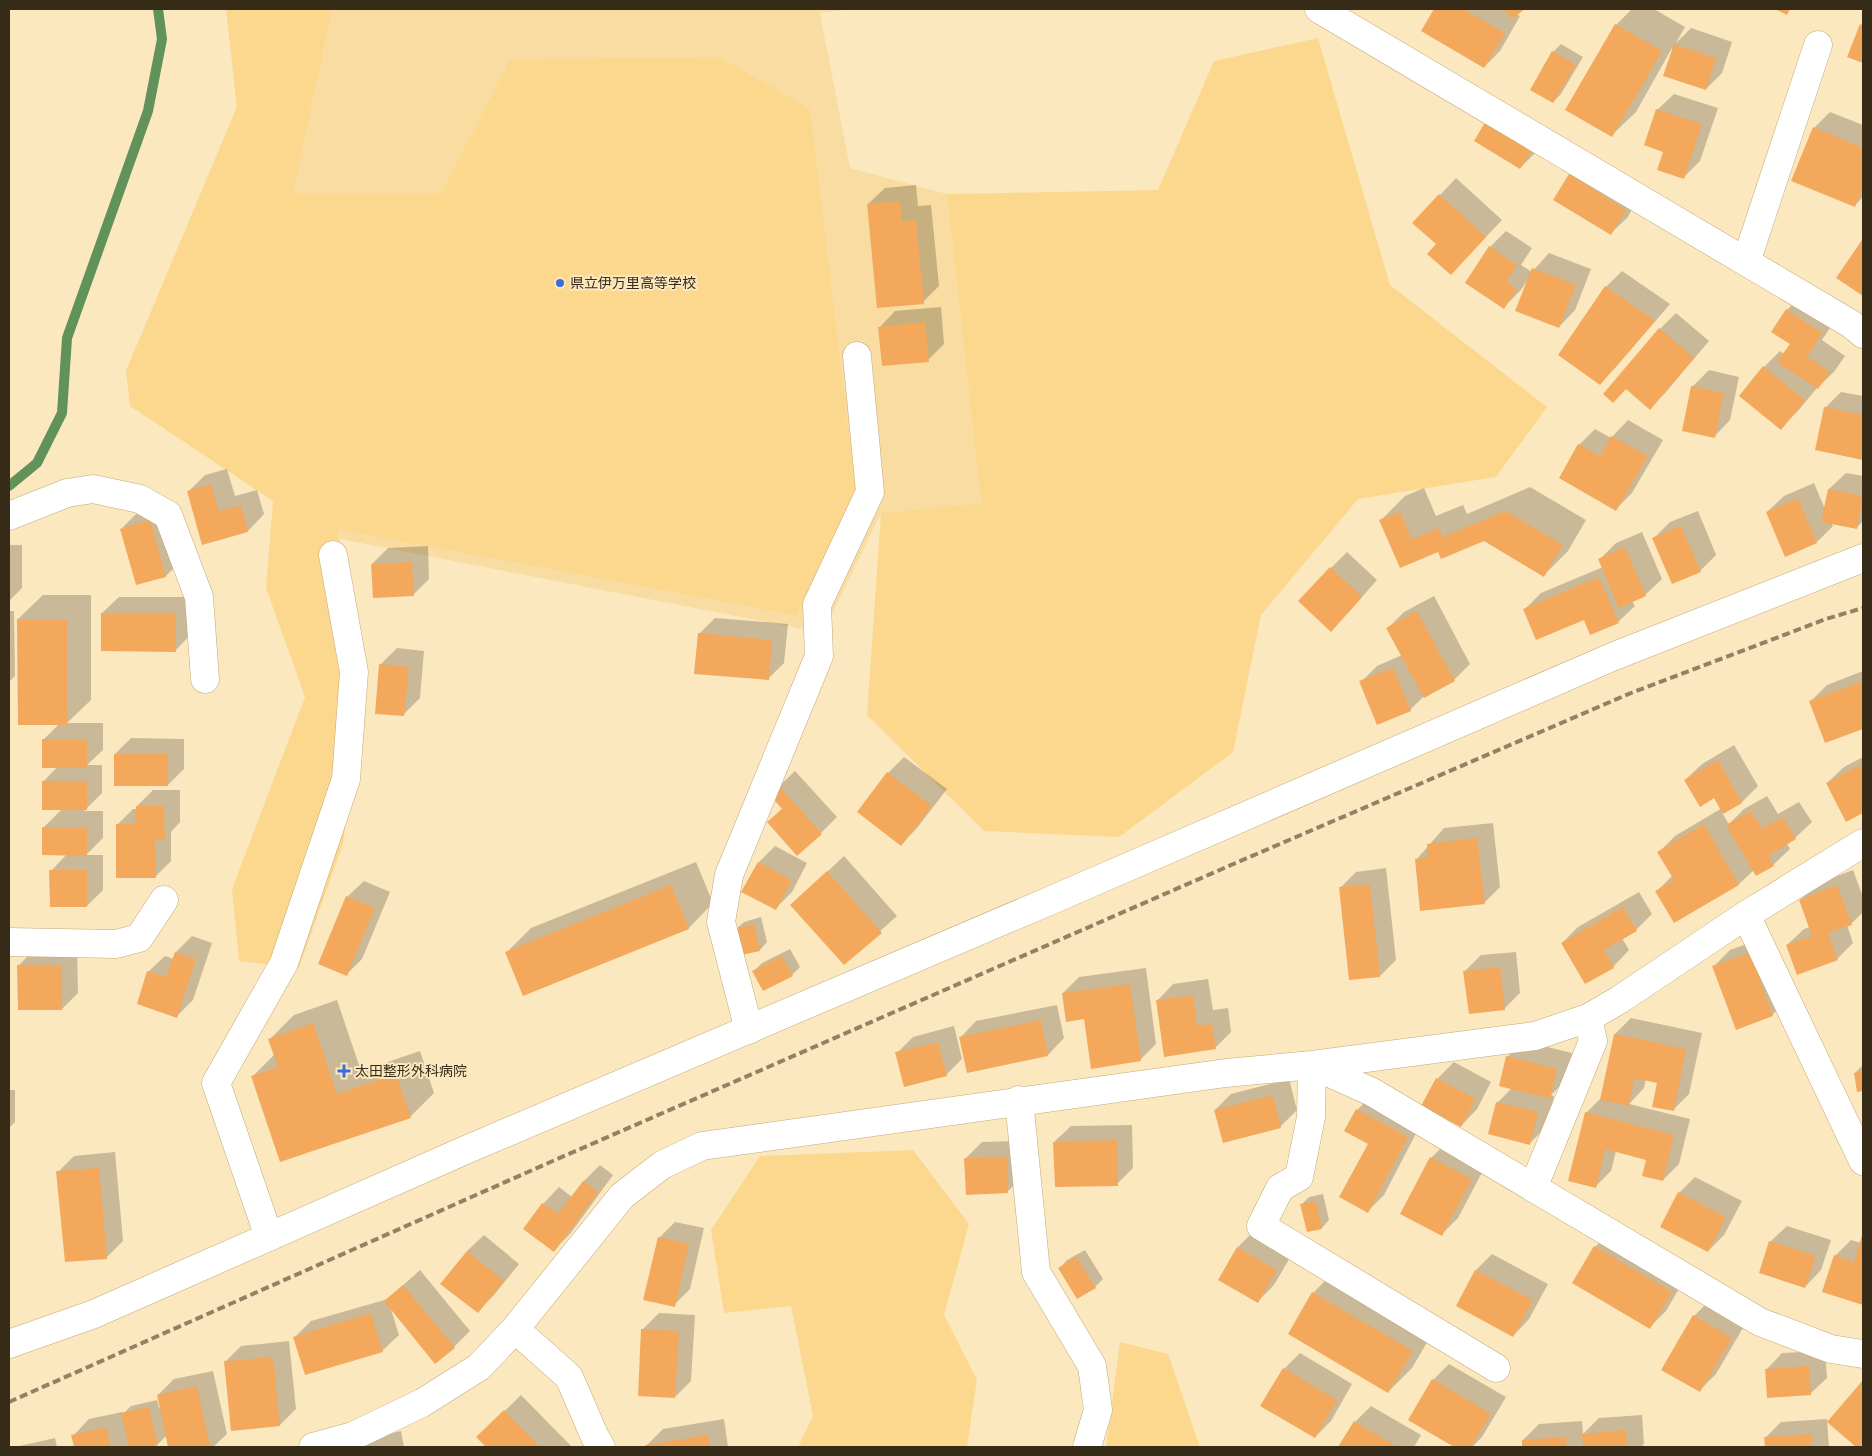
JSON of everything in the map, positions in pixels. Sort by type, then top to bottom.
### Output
[{"type":"street","points":[[1319,9],[1851,324],[1863,334]]},
{"type":"street","points":[[1746,262],[1818,44]]},
{"type":"street","points":[[748,1030],[721,922],[729,875],[819,656],[817,605],[870,492],[857,356]]},
{"type":"street","points":[[9,516],[67,492],[93,489],[140,499],[168,515],[199,596],[205,679]]},
{"type":"street","points":[[269,1237],[216,1084],[284,963],[346,779],[354,672],[333,555]]},
{"type":"street","points":[[9,1344],[94,1314],[461,1152],[1612,657],[1863,558]]},
{"type":"street","points":[[313,1447],[353,1436],[422,1403],[479,1367],[515,1329],[622,1196],[662,1165],[702,1146],[1019,1100],[1535,1036],[1588,1018],[1619,1000],[1746,915],[1863,843]]},
{"type":"street","points":[[9,942],[116,944],[139,938],[164,900]]},
{"type":"street","points":[[1746,915],[1863,1161]]},
{"type":"street","points":[[1533,1188],[1593,1040],[1588,1018]]},
{"type":"street","points":[[1312,1065],[1372,1092],[1760,1322],[1831,1349],[1863,1354]]},
{"type":"street","points":[[1312,1065],[1311,1117],[1299,1177],[1280,1188],[1261,1226],[1496,1368]]},
{"type":"street","points":[[1019,1100],[1036,1272],[1092,1366],[1098,1410],[1087,1447]]},
{"type":"street","points":[[515,1329],[569,1377],[601,1447]]},
{"type":"shaded area","name":"県立伊万里高等学校","points":[[226,9],[850,9],[820,13],[850,168],[947,194],[981,503],[881,513],[823,633],[330,537],[126,371],[237,107]]},
{"type":"shaded area","name":"県立伊万里高等学校","points":[[226,9],[332,9],[293,193],[441,193],[510,60],[719,57],[810,109],[856,494],[796,615],[337,529],[367,677],[343,844],[299,968],[239,961],[232,889],[305,697],[266,588],[273,501],[130,406],[126,371],[237,107]]},
{"type":"shaded area","points":[[1318,38],[1390,285],[1547,407],[1496,477],[1358,499],[1261,615],[1233,752],[1119,837],[984,831],[867,715],[881,513],[981,503],[947,194],[1158,190],[1214,61]]},
{"type":"shaded area","points":[[913,1150],[969,1224],[944,1315],[977,1380],[967,1447],[798,1447],[813,1416],[791,1306],[724,1313],[711,1230],[760,1156]]},
{"type":"shaded area","points":[[1120,1342],[1168,1354],[1200,1447],[1106,1447]]},
{"type":"building","points":[[1434,9],[1463,9],[1505,33],[1484,68],[1421,31]]},
{"type":"building","points":[[1504,9],[1525,9],[1512,19]]},
{"type":"building","points":[[1775,9],[1790,9],[1787,15]]},
{"type":"building","points":[[1615,24],[1662,51],[1612,137],[1565,110]]},
{"type":"building","points":[[1860,24],[1863,26],[1863,63],[1847,57]]},
{"type":"building","points":[[1674,44],[1716,58],[1706,90],[1663,76]]},
{"type":"building","points":[[1552,51],[1576,65],[1553,103],[1530,90]]},
{"type":"building","points":[[1656,109],[1702,124],[1684,179],[1657,170],[1663,152],[1644,145]]},
{"type":"building","points":[[1487,119],[1533,148],[1520,169],[1474,141]]},
{"type":"building","points":[[1813,127],[1863,148],[1863,187],[1855,207],[1791,181]]},
{"type":"building","points":[[1569,174],[1626,210],[1611,235],[1553,200]]},
{"type":"building","points":[[1439,194],[1486,237],[1451,275],[1427,254],[1436,244],[1412,223]]},
{"type":"building","points":[[900,201],[902,221],[916,220],[924,304],[877,308],[867,204]]},
{"type":"building","points":[[1863,241],[1863,296],[1836,278]]},
{"type":"building","points":[[1489,246],[1517,265],[1506,282],[1517,289],[1504,309],[1465,283]]},
{"type":"building","points":[[1532,268],[1576,285],[1559,328],[1515,311]]},
{"type":"building","points":[[1605,286],[1655,321],[1600,385],[1558,355]]},
{"type":"building","points":[[1786,309],[1822,333],[1807,357],[1830,372],[1818,389],[1777,362],[1790,344],[1771,332]]},
{"type":"building","points":[[925,322],[929,362],[882,366],[878,327]]},
{"type":"building","points":[[1659,328],[1694,358],[1650,410],[1626,389],[1613,403],[1603,394]]},
{"type":"building","points":[[1763,366],[1805,400],[1781,430],[1739,396]]},
{"type":"building","points":[[1691,386],[1724,393],[1715,438],[1682,431]]},
{"type":"building","points":[[1824,407],[1863,415],[1863,460],[1815,450]]},
{"type":"building","points":[[1611,436],[1648,456],[1616,511],[1559,478],[1578,444],[1600,456]]},
{"type":"building","points":[[211,484],[219,511],[241,505],[248,532],[202,545],[187,491]]},
{"type":"building","points":[[1828,489],[1863,496],[1863,507],[1861,506],[1857,529],[1821,522]]},
{"type":"building","points":[[1798,498],[1817,543],[1785,557],[1766,512]]},
{"type":"building","points":[[1505,511],[1563,545],[1544,577],[1484,541],[1441,559],[1438,552],[1400,568],[1379,520],[1400,512],[1412,539],[1439,528],[1443,537]]},
{"type":"building","points":[[150,520],[166,577],[136,585],[120,529]]},
{"type":"building","points":[[1681,526],[1701,572],[1672,584],[1652,538]]},
{"type":"building","points":[[1625,547],[1646,596],[1619,608],[1598,559]]},
{"type":"building","points":[[412,562],[414,596],[373,598],[371,564]]},
{"type":"building","points":[[1330,567],[1362,597],[1331,632],[1298,601]]},
{"type":"building","points":[[1599,577],[1619,623],[1590,635],[1584,620],[1536,640],[1523,609]]},
{"type":"building","points":[[1417,611],[1455,681],[1424,698],[1386,628]]},
{"type":"building","points":[[101,613],[176,613],[176,652],[101,651]]},
{"type":"building","points":[[17,619],[67,619],[67,725],[18,725]]},
{"type":"building","points":[[698,633],[772,640],[769,680],[694,674]]},
{"type":"building","points":[[379,664],[409,667],[404,716],[375,714]]},
{"type":"building","points":[[1393,668],[1411,711],[1377,725],[1359,681]]},
{"type":"building","points":[[1863,681],[1863,729],[1825,743],[1809,701]]},
{"type":"building","points":[[42,739],[87,739],[87,768],[42,768]]},
{"type":"building","points":[[114,754],[168,754],[168,786],[114,786]]},
{"type":"building","points":[[1718,760],[1742,803],[1723,814],[1714,798],[1700,807],[1684,780]]},
{"type":"building","points":[[1863,764],[1863,813],[1846,822],[1826,783]]},
{"type":"building","points":[[887,772],[932,806],[901,846],[857,812]]},
{"type":"building","points":[[42,781],[87,781],[87,810],[42,810]]},
{"type":"building","points":[[779,786],[822,834],[797,856],[767,822],[782,809],[769,794]]},
{"type":"building","points":[[136,806],[164,806],[165,840],[155,840],[156,878],[116,878],[116,824],[135,824]]},
{"type":"building","points":[[1751,811],[1762,829],[1783,817],[1796,839],[1768,856],[1774,866],[1756,876],[1726,825]]},
{"type":"building","points":[[1704,824],[1739,885],[1674,923],[1655,891],[1674,880],[1657,852]]},
{"type":"building","points":[[42,827],[87,827],[87,856],[42,855]]},
{"type":"building","points":[[1477,838],[1485,904],[1420,911],[1415,859],[1428,858],[1427,844]]},
{"type":"building","points":[[758,862],[792,880],[776,910],[741,892]]},
{"type":"building","points":[[49,870],[87,870],[87,907],[50,907]]},
{"type":"building","points":[[827,871],[882,933],[844,965],[790,905]]},
{"type":"building","points":[[1370,884],[1380,977],[1349,980],[1339,887]]},
{"type":"building","points":[[671,885],[689,929],[523,996],[505,952]]},
{"type":"building","points":[[1837,885],[1852,925],[1828,933],[1838,960],[1797,975],[1786,945],[1812,936],[1799,900]]},
{"type":"building","points":[[346,896],[375,908],[347,976],[318,964]]},
{"type":"building","points":[[1623,907],[1637,931],[1604,950],[1614,968],[1585,984],[1561,943]]},
{"type":"building","points":[[754,924],[760,951],[741,955],[734,929]]},
{"type":"building","points":[[175,952],[196,959],[177,1018],[137,1004],[147,971],[166,977]]},
{"type":"building","points":[[1750,953],[1773,1016],[1736,1030],[1712,966]]},
{"type":"building","points":[[782,956],[793,976],[763,991],[752,971]]},
{"type":"building","points":[[17,965],[62,965],[62,1010],[18,1010]]},
{"type":"building","points":[[1500,967],[1505,1010],[1469,1014],[1463,971]]},
{"type":"building","points":[[1130,984],[1141,1061],[1091,1069],[1084,1019],[1066,1022],[1062,993]]},
{"type":"building","points":[[1193,995],[1197,1026],[1212,1024],[1216,1049],[1164,1057],[1156,1000]]},
{"type":"building","points":[[1041,1020],[1048,1056],[967,1073],[959,1037]]},
{"type":"building","points":[[313,1023],[337,1094],[396,1074],[411,1118],[280,1162],[251,1076],[278,1067],[268,1039]]},
{"type":"building","points":[[1614,1034],[1686,1049],[1674,1111],[1652,1107],[1657,1083],[1634,1078],[1629,1106],[1600,1100]]},
{"type":"building","points":[[938,1042],[947,1076],[904,1087],[895,1052]]},
{"type":"building","points":[[1506,1056],[1557,1069],[1550,1099],[1499,1086]]},
{"type":"building","points":[[1863,1071],[1863,1091],[1857,1092],[1854,1073]]},
{"type":"building","points":[[1436,1078],[1476,1099],[1461,1127],[1421,1106]]},
{"type":"building","points":[[1273,1095],[1281,1128],[1223,1143],[1214,1110]]},
{"type":"building","points":[[1496,1102],[1538,1112],[1530,1145],[1488,1134]]},
{"type":"building","points":[[1356,1109],[1408,1137],[1368,1213],[1339,1197],[1368,1144],[1344,1131]]},
{"type":"building","points":[[1585,1112],[1674,1135],[1663,1181],[1642,1176],[1646,1160],[1605,1149],[1596,1188],[1568,1181]]},
{"type":"building","points":[[1117,1140],[1118,1186],[1055,1187],[1053,1142]]},
{"type":"building","points":[[1007,1157],[1008,1193],[966,1195],[964,1158]]},
{"type":"building","points":[[1430,1157],[1472,1179],[1442,1236],[1400,1214]]},
{"type":"building","points":[[99,1168],[107,1259],[65,1262],[56,1171]]},
{"type":"building","points":[[583,1181],[598,1192],[554,1252],[523,1229],[542,1203],[558,1214]]},
{"type":"building","points":[[1678,1192],[1726,1217],[1708,1252],[1660,1227]]},
{"type":"building","points":[[1316,1201],[1322,1229],[1307,1232],[1300,1204]]},
{"type":"building","points":[[1863,1232],[1863,1305],[1822,1292],[1834,1255],[1854,1262]]},
{"type":"building","points":[[658,1237],[689,1244],[675,1307],[643,1300]]},
{"type":"building","points":[[1769,1241],[1816,1256],[1805,1288],[1759,1273]]},
{"type":"building","points":[[1594,1246],[1672,1292],[1650,1329],[1572,1283]]},
{"type":"building","points":[[1237,1247],[1277,1270],[1258,1303],[1218,1280]]},
{"type":"building","points":[[467,1251],[504,1281],[478,1313],[440,1284]]},
{"type":"building","points":[[1076,1257],[1096,1288],[1077,1299],[1058,1268]]},
{"type":"building","points":[[1475,1270],[1533,1300],[1513,1337],[1456,1306]]},
{"type":"building","points":[[403,1285],[455,1348],[435,1364],[384,1301]]},
{"type":"building","points":[[1312,1292],[1413,1351],[1388,1393],[1288,1334]]},
{"type":"building","points":[[371,1313],[383,1352],[305,1375],[293,1337]]},
{"type":"building","points":[[1693,1315],[1732,1338],[1700,1392],[1661,1370]]},
{"type":"building","points":[[641,1329],[679,1331],[675,1398],[638,1396]]},
{"type":"building","points":[[273,1357],[280,1426],[231,1431],[224,1361]]},
{"type":"building","points":[[1809,1366],[1811,1395],[1767,1398],[1765,1369]]},
{"type":"building","points":[[1283,1368],[1337,1400],[1315,1438],[1260,1406]]},
{"type":"building","points":[[1432,1379],[1491,1414],[1471,1447],[1454,1447],[1408,1420]]},
{"type":"building","points":[[1863,1380],[1863,1443],[1860,1447],[1856,1447],[1827,1422]]},
{"type":"building","points":[[197,1386],[210,1447],[168,1447],[157,1395]]},
{"type":"building","points":[[149,1407],[158,1445],[151,1447],[129,1447],[121,1413]]},
{"type":"building","points":[[504,1410],[540,1447],[486,1447],[476,1437]]},
{"type":"building","points":[[1354,1421],[1398,1447],[1338,1447]]},
{"type":"building","points":[[106,1427],[111,1447],[74,1447],[71,1435]]},
{"type":"building","points":[[1626,1430],[1627,1447],[1583,1447],[1582,1434]]},
{"type":"building","points":[[1811,1434],[1812,1447],[1765,1447],[1764,1437]]},
{"type":"building","points":[[708,1435],[710,1447],[646,1447],[645,1445]]},
{"type":"building","points":[[1566,1437],[1567,1447],[1522,1447],[1522,1440]]},
{"type":"waterway","points":[[9,486],[37,463],[62,413],[67,338],[148,111],[162,39],[158,9]]},
{"type":"railway","points":[[9,1402],[555,1160],[1631,693],[1826,619],[1863,608]]},
{"type":"place","name":"県立伊万里高等学校","points":[[560,283]]},
{"type":"place","name":"太田整形外科病院","points":[[344,1071]]}]
